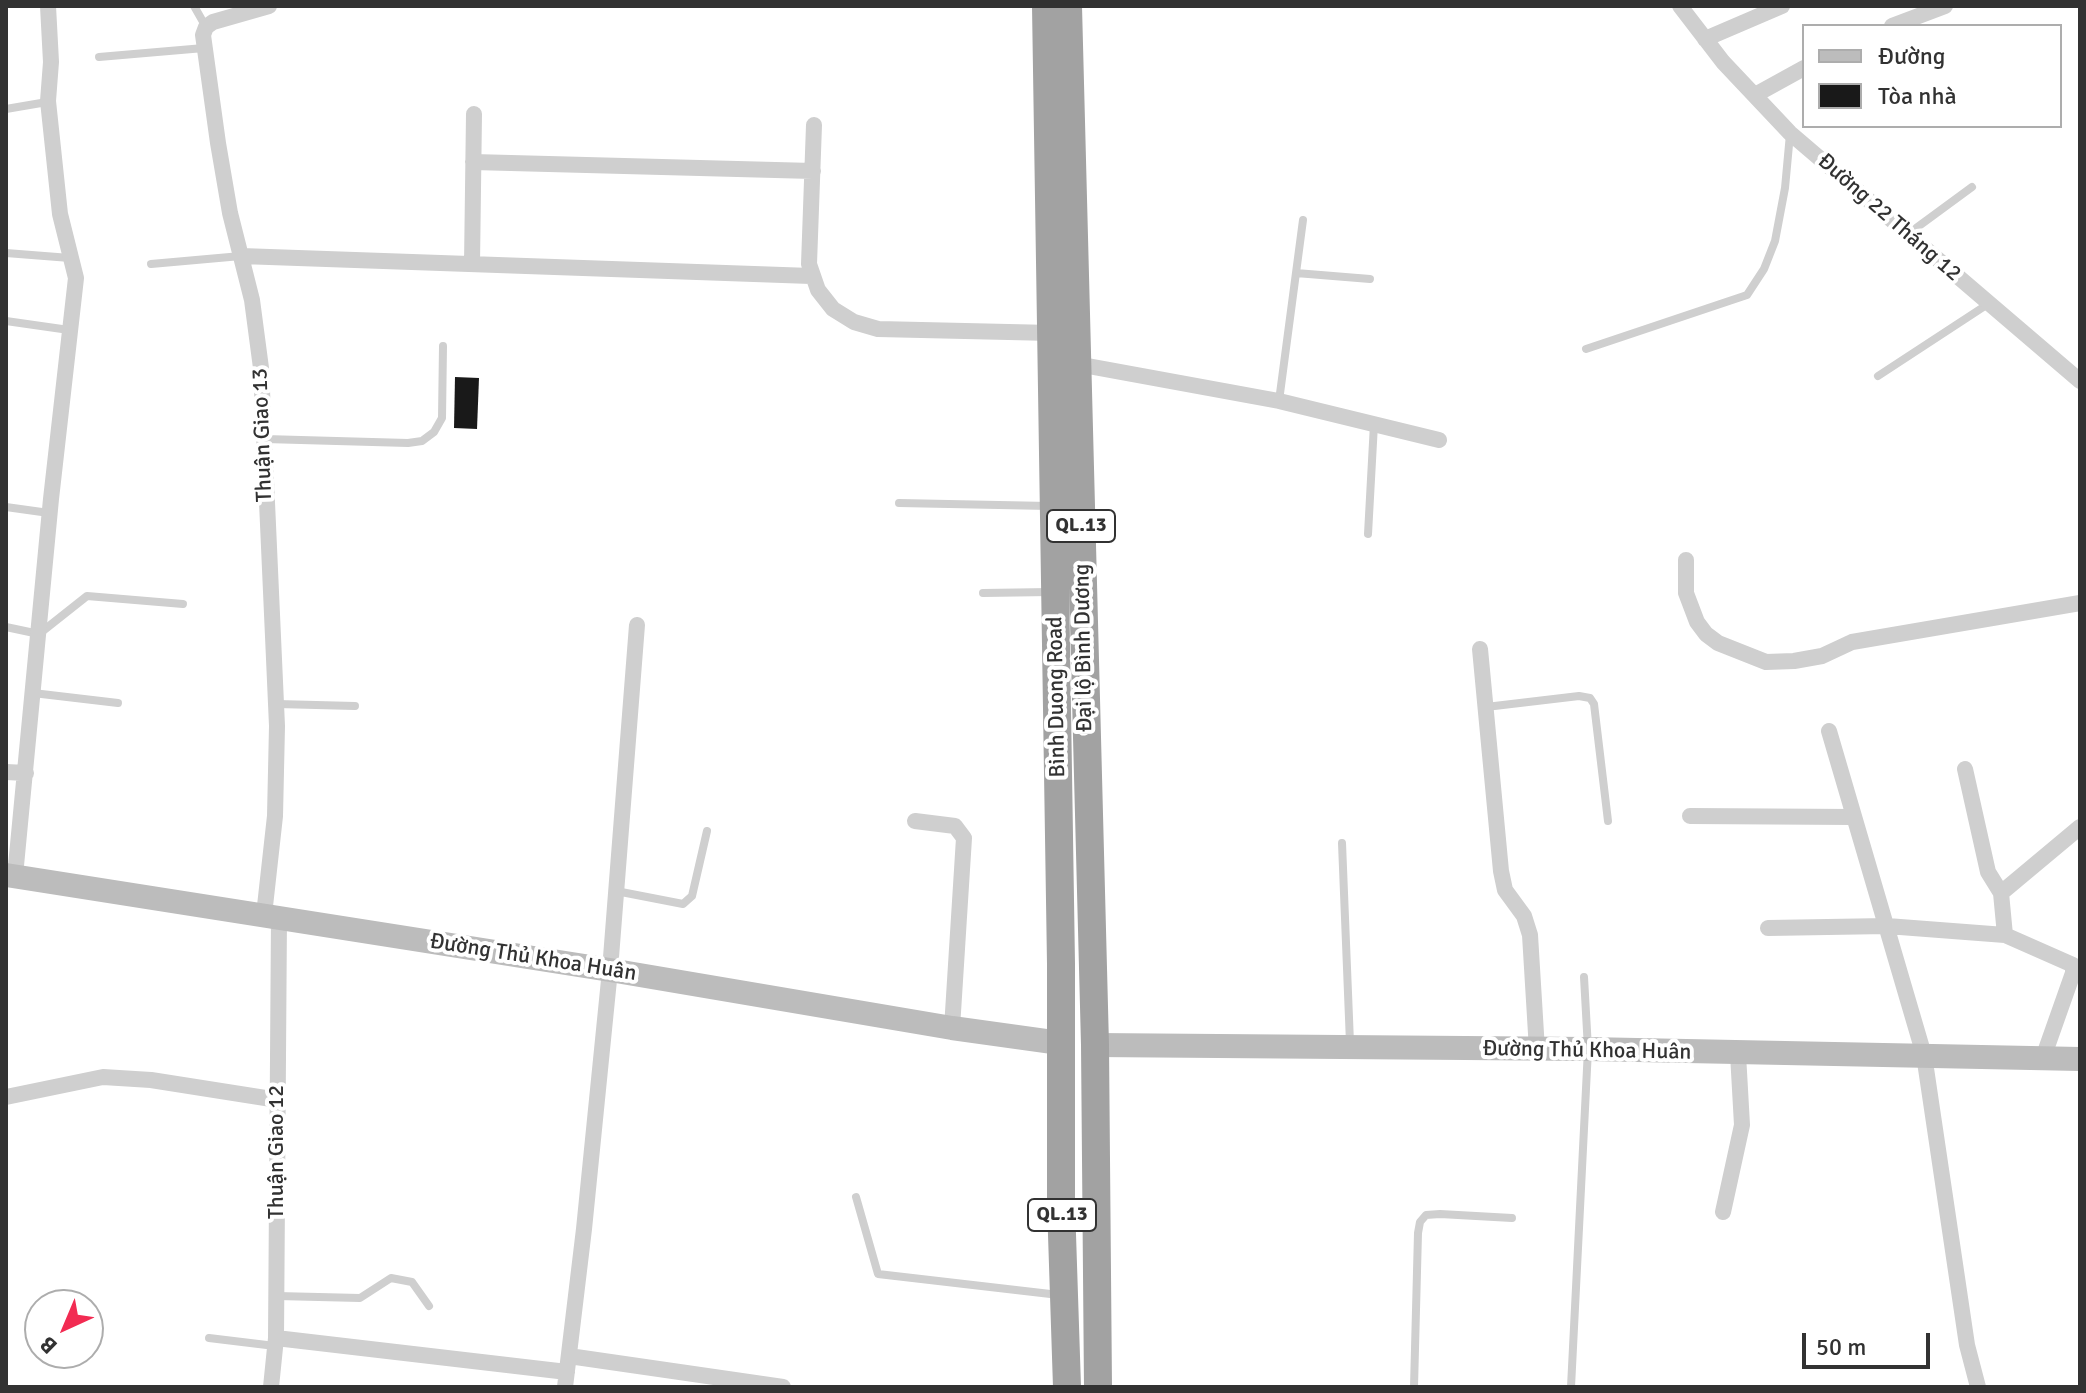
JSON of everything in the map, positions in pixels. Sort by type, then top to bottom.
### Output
[{"type":"highway","name":"Binh Duong Road","points":[[1046,6],[1067,1387]]},
{"type":"highway","name":"Đại lộ Bình Dương","points":[[1068,6],[1095,1045]]},
{"type":"highway","points":[[1060,1043],[1095,1045]]},
{"type":"highway","name":"QL.13","points":[[1095,1045],[1098,1387]]},
{"type":"main road","name":"Đường Thủ Khoa Huân","points":[[10,876],[1060,1043]]},
{"type":"main road","name":"Đường Thủ Khoa Huân","points":[[1095,1045],[1588,1049],[2080,1059]]},
{"type":"street","points":[[10,876],[26,773],[76,278],[60,214],[48,101],[51,62],[48,6]]},
{"type":"street","points":[[206,27],[213,22],[269,6]]},
{"type":"street","name":"Đường 22 Tháng 12","points":[[1680,6],[1723,62],[1790,133],[2080,381]]},
{"type":"street","points":[[1705,39],[1782,6]]},
{"type":"street","points":[[1897,24],[1945,6]]},
{"type":"street","name":"Thuận Giao 13","points":[[206,27],[204,48],[228,199],[258,334],[276,704],[272,916]]},
{"type":"street","points":[[1755,95],[1802,69]]},
{"type":"street","points":[[472,264],[474,114]]},
{"type":"street","points":[[814,125],[809,264],[818,290],[833,309],[866,327],[1052,333]]},
{"type":"street","points":[[473,162],[813,171]]},
{"type":"street","points":[[241,256],[811,276]]},
{"type":"street","points":[[1077,364],[1279,401],[1439,440]]},
{"type":"street","points":[[1686,560],[1686,593],[1697,622],[1706,634],[1731,649],[1766,662],[1822,656],[1852,642],[2080,603]]},
{"type":"street","points":[[567,1372],[610,970],[637,625]]},
{"type":"street","points":[[1480,649],[1501,871],[1505,890],[1524,916],[1530,935],[1537,1050]]},
{"type":"street","points":[[1829,731],[1924,1055],[1967,1345],[1978,1387]]},
{"type":"street","points":[[1965,769],[1988,872],[2001,893],[2005,935]]},
{"type":"street","points":[[6,772],[26,773]]},
{"type":"street","points":[[1690,816],[1853,817]]},
{"type":"street","points":[[915,821],[955,826],[964,838],[952,1028]]},
{"type":"street","points":[[2001,893],[2080,827]]},
{"type":"street","name":"Thuận Giao 12","points":[[271,1387],[276,1342],[278,1100],[272,916]]},
{"type":"street","points":[[1768,928],[1887,926],[2005,935],[2073,965],[2073,973],[2043,1058]]},
{"type":"street","points":[[1723,1212],[1742,1125],[1738,1054]]},
{"type":"street","points":[[6,1097],[103,1077],[151,1080],[278,1100]]},
{"type":"street","points":[[276,1342],[567,1372],[783,1387]]},
{"type":"lane","points":[[194,6],[206,27]]},
{"type":"lane","points":[[99,57],[204,48]]},
{"type":"lane","points":[[6,109],[48,101]]},
{"type":"lane","points":[[1586,349],[1747,295],[1764,269],[1775,241],[1785,188],[1790,133]]},
{"type":"lane","points":[[1908,235],[1972,187]]},
{"type":"lane","points":[[1279,401],[1303,220]]},
{"type":"lane","points":[[6,253],[71,258]]},
{"type":"lane","points":[[151,264],[241,256]]},
{"type":"lane","points":[[1296,273],[1370,279]]},
{"type":"lane","points":[[1878,376],[1988,304]]},
{"type":"lane","points":[[6,321],[70,330]]},
{"type":"lane","points":[[265,439],[422,441],[434,432],[442,418],[443,346]]},
{"type":"lane","points":[[1368,534],[1374,424]]},
{"type":"lane","points":[[899,503],[1054,506]]},
{"type":"lane","points":[[6,507],[50,513]]},
{"type":"lane","points":[[983,593],[1055,592]]},
{"type":"lane","points":[[6,627],[39,634],[87,596],[183,604]]},
{"type":"lane","points":[[33,693],[118,703]]},
{"type":"lane","points":[[1486,707],[1579,696],[1590,698],[1594,704],[1608,821]]},
{"type":"lane","points":[[276,704],[355,706]]},
{"type":"lane","points":[[616,891],[683,904],[692,896],[707,831]]},
{"type":"lane","points":[[1342,843],[1350,1048]]},
{"type":"lane","points":[[1571,1387],[1588,1049],[1584,977]]},
{"type":"lane","points":[[856,1197],[878,1274],[1064,1295]]},
{"type":"lane","points":[[1414,1387],[1420,1222],[1426,1215],[1440,1214],[1512,1218]]},
{"type":"lane","points":[[277,1296],[360,1298],[391,1278],[412,1282],[429,1306]]},
{"type":"lane","points":[[209,1338],[276,1342]]},
{"type":"building","points":[[455,377],[479,378],[477,429],[454,428]]}]
